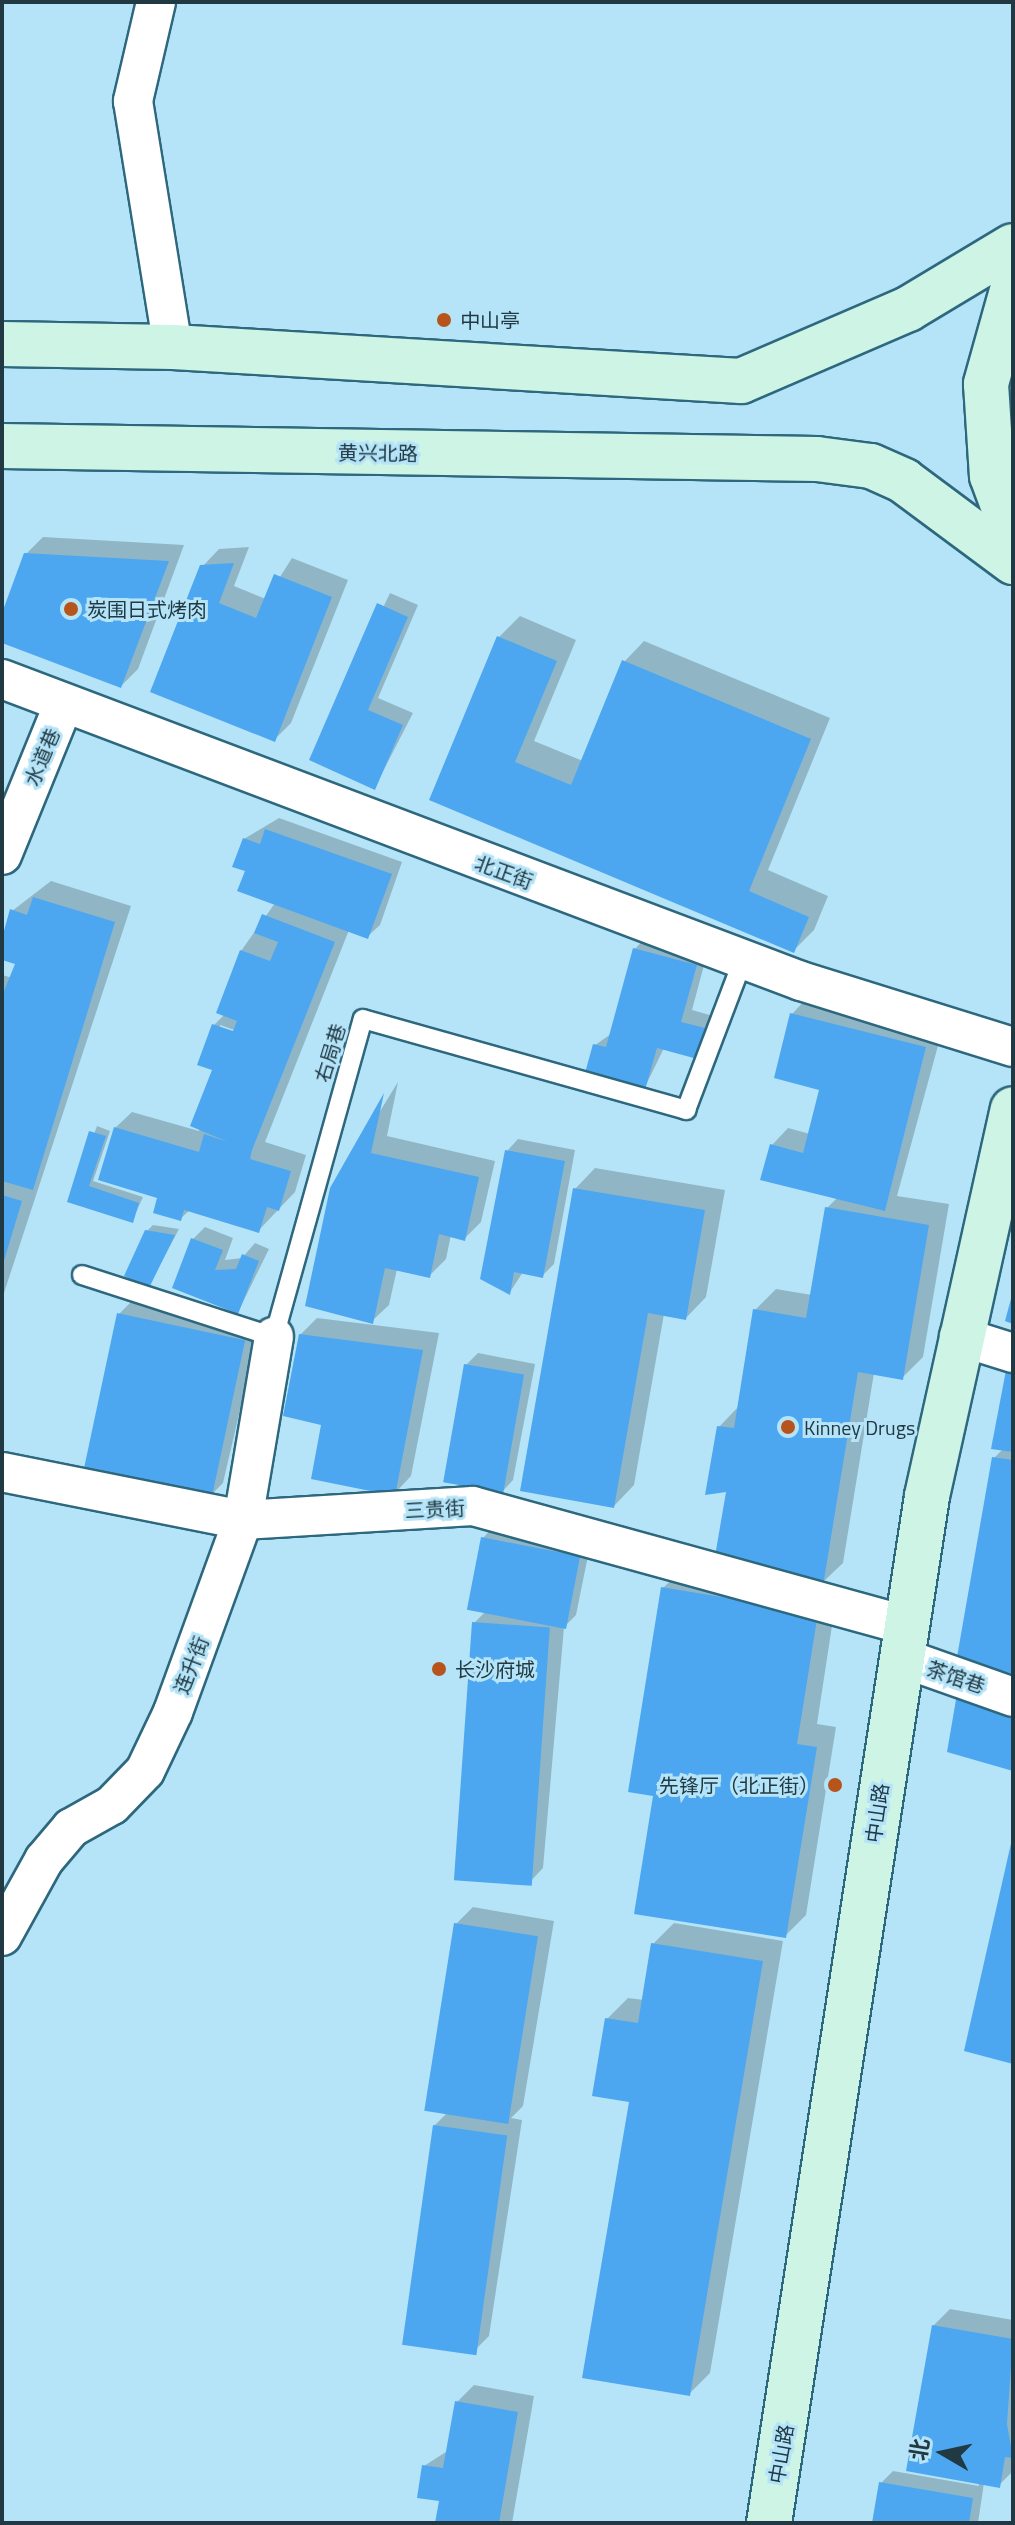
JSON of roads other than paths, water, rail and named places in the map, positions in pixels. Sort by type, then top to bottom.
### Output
[{"type":"main road","points":[[2,344],[173,347],[741,381],[908,309],[1013,246]]},
{"type":"main road","points":[[1013,287],[986,384],[992,476],[1013,533]]},
{"type":"main road","name":"黄兴北路","points":[[2,446],[755,456],[871,466],[933,497],[1013,562]]},
{"type":"main road","name":"中山路","points":[[769,2523],[903,1641],[959,1336],[1013,1109]]},
{"type":"street","points":[[156,2],[133,101],[173,347]]},
{"type":"street","name":"北正街","points":[[2,679],[743,960],[1013,1047]]},
{"type":"street","name":"水道巷","points":[[2,855],[64,703]]},
{"type":"street","points":[[959,1336],[1013,1353]]},
{"type":"street","name":"连升街","points":[[2,1936],[44,1860],[71,1828],[112,1805],[145,1771],[243,1520],[274,1337]]},
{"type":"street","name":"三贵街","points":[[2,1472],[243,1520],[473,1506],[903,1641]]},
{"type":"street","name":"茶馆巷","points":[[903,1641],[1013,1697]]},
{"type":"lane","name":"右局巷","points":[[274,1337],[363,1019],[686,1110],[743,960]]},
{"type":"lane","points":[[82,1275],[274,1337]]},
{"type":"place","name":"中山亭","points":[[444,320]]},
{"type":"place","name":"炭围日式烤肉","points":[[71,609]]},
{"type":"place","name":"Kinney Drugs","points":[[788,1427]]},
{"type":"place","name":"长沙府城","points":[[439,1669]]},
{"type":"place","name":"先锋厅（北正街）","points":[[835,1785]]}]
